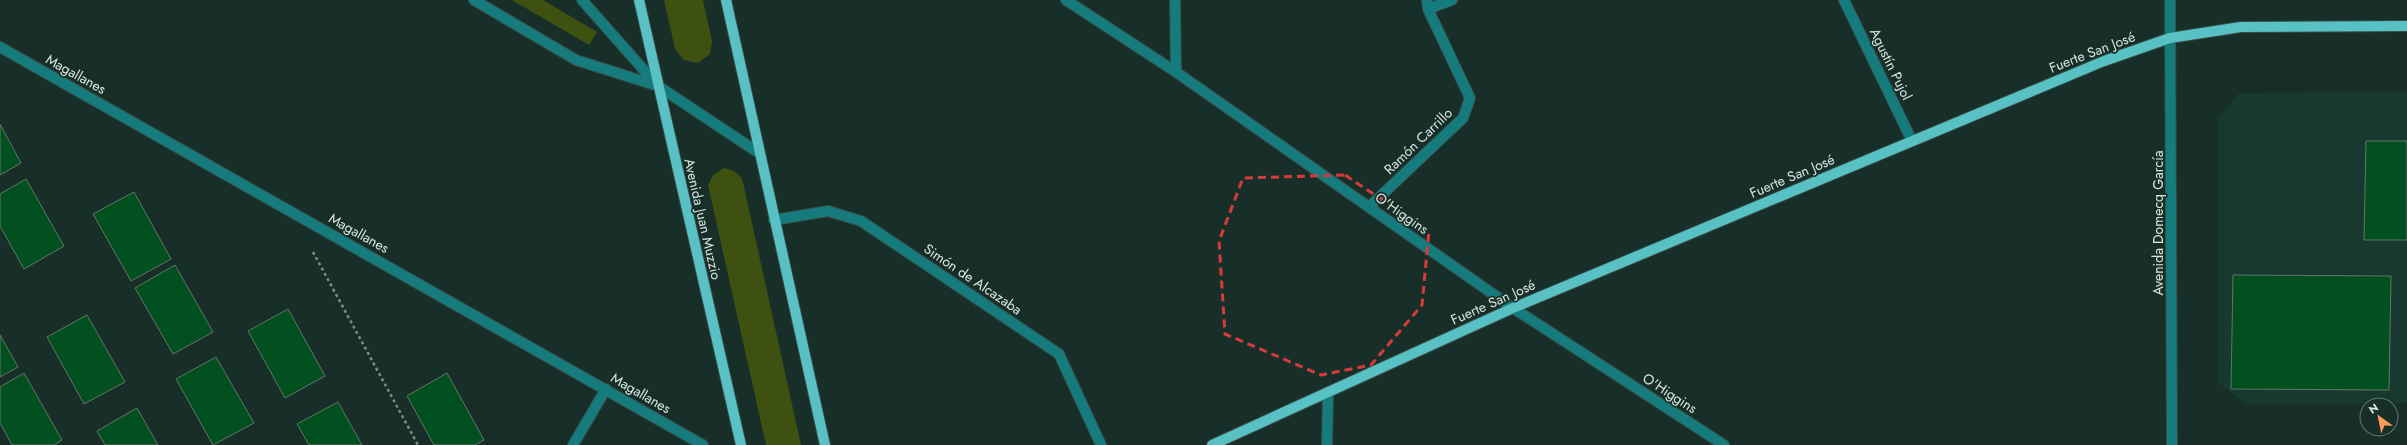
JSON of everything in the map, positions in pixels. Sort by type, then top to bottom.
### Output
[{"type":"main road","name":"Avenida Juan Muzzio","points":[[639,0],[741,445]]},
{"type":"main road","points":[[726,0],[825,445]]},
{"type":"main road","name":"Fuerte San José","points":[[1212,445],[1513,308],[2104,61],[2170,38],[2241,27],[2407,26]]},
{"type":"street","points":[[474,0],[576,60],[658,86]]},
{"type":"street","points":[[582,0],[658,86],[759,153]]},
{"type":"street","name":"O'Higgins","points":[[1066,0],[1176,72],[1513,308],[1724,445]]},
{"type":"street","points":[[1175,0],[1176,72]]},
{"type":"street","points":[[1427,5],[1452,0]]},
{"type":"street","name":"Agustín Pujol","points":[[1844,0],[1912,141]]},
{"type":"street","name":"Avenida Domecq García","points":[[2170,0],[2172,445]]},
{"type":"street","name":"Ramón Carrillo","points":[[1370,207],[1463,118],[1470,98],[1427,5]]},
{"type":"street","name":"Magallanes","points":[[0,47],[606,388],[703,445]]},
{"type":"street","name":"Simón de Alcazaba","points":[[774,220],[828,211],[862,222],[1059,354],[1101,445]]},
{"type":"street","points":[[573,445],[606,388]]},
{"type":"street","points":[[1328,392],[1328,445]]},
{"type":"path","points":[[310,245],[418,445]]},
{"type":"highlighted area","points":[[1345,175],[1429,231],[1422,305],[1371,365],[1321,375],[1225,334],[1219,241],[1243,178]]},
{"type":"shaded area","points":[[2407,92],[2407,403],[2399,403],[2399,397],[2359,397],[2359,404],[2246,405],[2218,382],[2218,119],[2239,93]]},
{"type":"green space","points":[[512,0],[543,0],[597,32],[589,45]]},
{"type":"green space","points":[[664,0],[703,0],[712,41],[710,54],[698,63],[684,60],[675,49]]},
{"type":"green space","points":[[724,168],[734,171],[742,178],[801,445],[766,445],[708,185],[713,175]]},
{"type":"building","points":[[0,124],[21,163],[0,175]]},
{"type":"building","points":[[2366,141],[2407,141],[2407,240],[2364,240]]},
{"type":"building","points":[[26,179],[64,246],[24,269],[0,226],[0,194]]},
{"type":"building","points":[[134,192],[171,259],[131,281],[93,214]]},
{"type":"building","points":[[175,265],[213,332],[173,354],[135,288]]},
{"type":"building","points":[[2233,275],[2391,276],[2389,390],[2231,389]]},
{"type":"building","points":[[288,309],[325,376],[285,398],[248,331]]},
{"type":"building","points":[[87,315],[125,382],[84,404],[47,337]]},
{"type":"building","points":[[0,335],[18,367],[0,377]]},
{"type":"building","points":[[216,357],[254,423],[213,445],[176,379]]},
{"type":"building","points":[[24,373],[62,440],[54,445],[12,445],[0,423],[0,387]]},
{"type":"building","points":[[447,373],[484,440],[475,445],[434,445],[407,396]]},
{"type":"building","points":[[338,402],[362,445],[309,445],[297,424]]},
{"type":"building","points":[[137,408],[158,445],[105,445],[97,431]]}]
